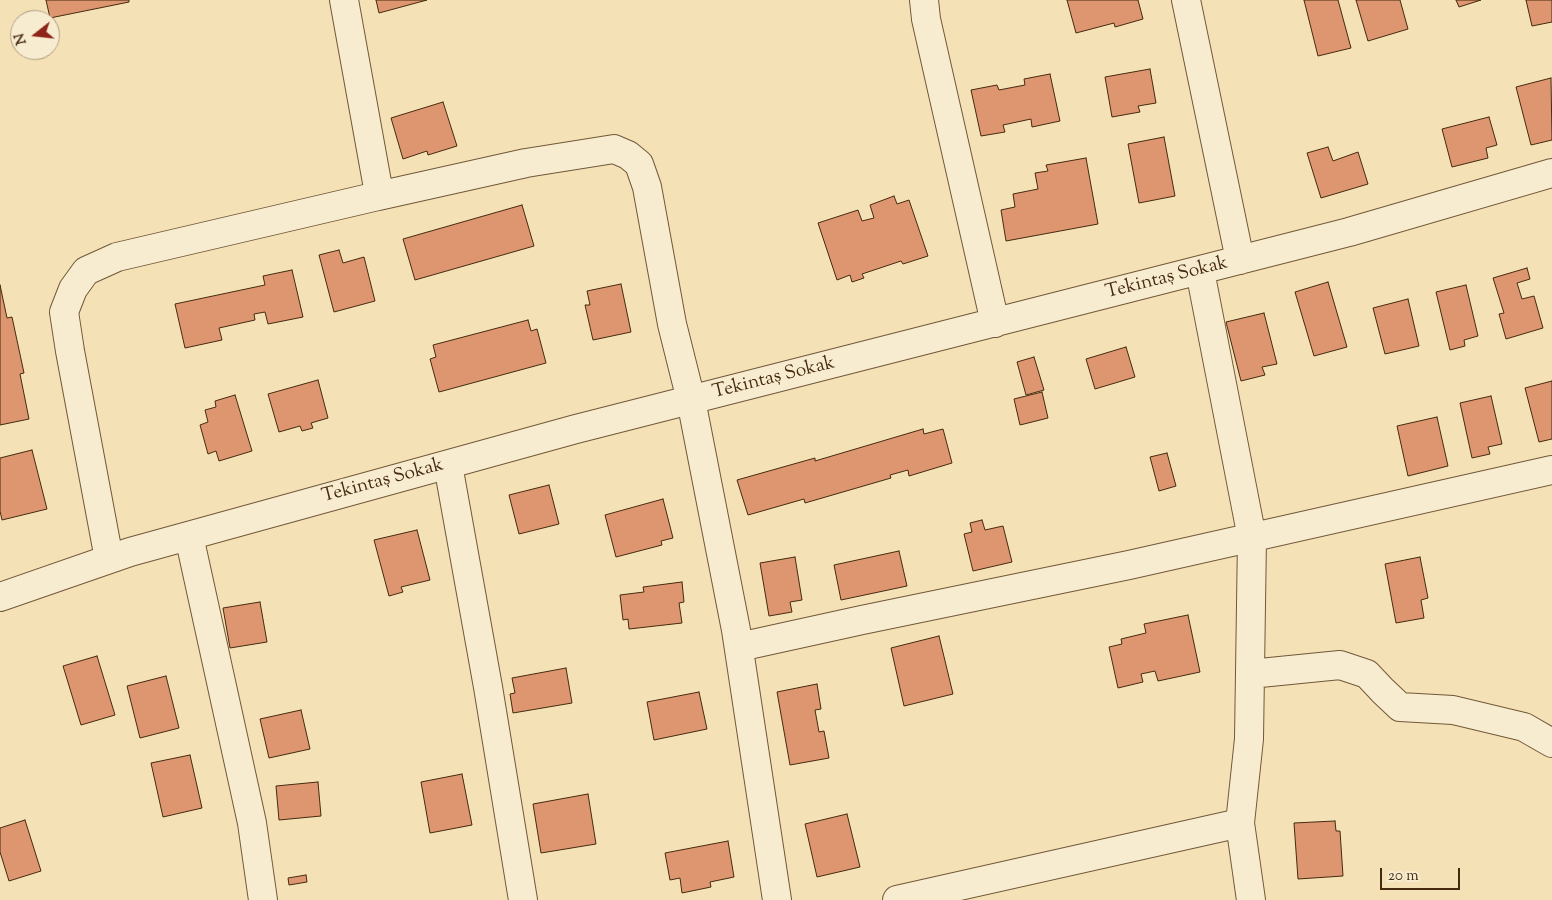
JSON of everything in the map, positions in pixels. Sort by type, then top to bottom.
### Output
[{"type":"street","points":[[344,0],[378,196]]},
{"type":"street","points":[[924,0],[926,19],[995,323]]},
{"type":"street","points":[[1186,0],[1240,260]]},
{"type":"street","points":[[109,559],[64,312],[73,289],[86,272],[117,256],[526,163],[614,149],[628,155],[639,164],[647,187],[672,324],[691,400],[739,647],[778,900]]},
{"type":"street","name":"Tekintaş Sokak","points":[[0,598],[130,552],[448,464],[576,429],[1349,232],[1552,173]]},
{"type":"street","points":[[1200,270],[1252,538],[1250,739],[1240,822],[1251,900]]},
{"type":"street","points":[[448,464],[488,687],[523,900]]},
{"type":"street","points":[[739,647],[1252,538],[1552,470]]},
{"type":"street","points":[[189,536],[252,823],[263,900]]},
{"type":"street","points":[[1250,674],[1340,665],[1367,674],[1400,707],[1462,712],[1524,727],[1552,743]]},
{"type":"street","points":[[896,900],[1240,822]]},
{"type":"building","points":[[46,0],[129,0],[129,2],[60,16],[60,10],[48,10]]},
{"type":"building","points":[[376,0],[427,0],[379,13]]},
{"type":"building","points":[[1067,0],[1138,0],[1143,19],[1115,27],[1114,23],[1076,33]]},
{"type":"building","points":[[1304,0],[1338,0],[1351,48],[1318,56]]},
{"type":"building","points":[[1356,0],[1400,0],[1408,29],[1368,41]]},
{"type":"building","points":[[1456,0],[1481,0],[1459,7]]},
{"type":"building","points":[[1526,0],[1552,0],[1552,22],[1532,26]]},
{"type":"building","points":[[1150,69],[1156,103],[1138,106],[1140,112],[1112,117],[1105,77]]},
{"type":"building","points":[[1050,74],[1060,121],[1032,127],[1031,119],[1003,125],[1005,132],[981,136],[971,90],[997,85],[999,90],[1025,85],[1024,79]]},
{"type":"building","points":[[1551,78],[1552,140],[1531,145],[1516,87]]},
{"type":"building","points":[[443,102],[457,146],[428,155],[427,151],[403,159],[391,118]]},
{"type":"building","points":[[1489,117],[1497,145],[1486,148],[1488,158],[1452,167],[1442,129]]},
{"type":"building","points":[[1164,137],[1175,196],[1139,203],[1128,144]]},
{"type":"building","points":[[1328,147],[1333,161],[1358,152],[1368,184],[1321,198],[1307,153]]},
{"type":"building","points":[[1086,158],[1098,224],[1006,241],[1001,210],[1015,207],[1013,194],[1038,189],[1035,173],[1048,171],[1046,165]]},
{"type":"building","points":[[894,196],[897,204],[909,200],[928,256],[903,264],[901,261],[862,274],[864,278],[852,282],[850,275],[837,280],[818,223],[858,210],[862,221],[874,218],[870,205]]},
{"type":"building","points":[[522,205],[534,246],[415,280],[403,239]]},
{"type":"building","points":[[339,250],[343,263],[364,257],[375,301],[334,312],[319,255]]},
{"type":"building","points":[[1527,268],[1530,279],[1517,283],[1522,299],[1534,296],[1543,328],[1506,339],[1499,314],[1504,313],[1493,278]]},
{"type":"building","points":[[292,270],[303,317],[268,324],[265,312],[254,314],[255,320],[219,328],[222,340],[185,348],[175,304],[265,285],[263,276]]},
{"type":"building","points":[[1328,282],[1347,347],[1314,356],[1295,292]]},
{"type":"building","points":[[621,284],[631,332],[593,340],[585,305],[590,305],[587,291]]},
{"type":"building","points":[[0,285],[7,318],[12,317],[24,373],[20,374],[29,419],[0,425]]},
{"type":"building","points":[[1466,285],[1478,336],[1464,340],[1465,346],[1450,350],[1436,292]]},
{"type":"building","points":[[1408,299],[1419,346],[1385,354],[1373,308]]},
{"type":"building","points":[[1264,313],[1277,364],[1262,367],[1265,375],[1241,381],[1226,322]]},
{"type":"building","points":[[528,320],[531,331],[537,329],[546,363],[439,392],[430,359],[436,357],[433,345]]},
{"type":"building","points":[[1126,347],[1135,377],[1095,389],[1086,359]]},
{"type":"building","points":[[1034,357],[1044,390],[1026,395],[1017,362]]},
{"type":"building","points":[[318,380],[328,418],[311,423],[313,428],[302,431],[300,426],[279,432],[268,394]]},
{"type":"building","points":[[1552,381],[1552,439],[1539,442],[1525,388]]},
{"type":"building","points":[[1042,392],[1048,418],[1020,425],[1014,399]]},
{"type":"building","points":[[235,395],[252,451],[219,461],[216,451],[208,454],[200,425],[208,422],[205,410],[216,407],[215,401]]},
{"type":"building","points":[[1491,396],[1502,444],[1488,447],[1490,454],[1472,458],[1460,403]]},
{"type":"building","points":[[1437,417],[1448,466],[1408,476],[1397,426]]},
{"type":"building","points":[[923,429],[924,434],[943,429],[952,463],[909,476],[908,470],[890,475],[891,478],[805,503],[804,499],[748,515],[737,480],[815,458],[815,461]]},
{"type":"building","points":[[32,450],[47,509],[2,520],[0,511],[0,458]]},
{"type":"building","points":[[1167,453],[1176,486],[1159,491],[1150,457]]},
{"type":"building","points":[[549,485],[559,524],[519,534],[509,495]]},
{"type":"building","points":[[663,499],[673,538],[661,541],[662,545],[616,557],[605,515]]},
{"type":"building","points":[[982,520],[985,530],[1003,526],[1012,562],[973,571],[964,534],[972,532],[970,523]]},
{"type":"building","points":[[417,530],[430,580],[401,587],[403,592],[389,596],[374,540]]},
{"type":"building","points":[[899,551],[907,586],[841,600],[834,565]]},
{"type":"building","points":[[795,557],[802,600],[790,602],[792,612],[769,616],[760,563]]},
{"type":"building","points":[[1420,557],[1428,598],[1421,600],[1424,618],[1396,623],[1385,564]]},
{"type":"building","points":[[682,582],[684,602],[679,603],[682,623],[629,629],[628,619],[623,620],[620,595],[644,592],[643,587]]},
{"type":"building","points":[[260,602],[267,642],[230,648],[223,608]]},
{"type":"building","points":[[1188,615],[1200,672],[1158,681],[1155,671],[1141,674],[1143,682],[1118,688],[1109,647],[1122,644],[1121,639],[1146,633],[1144,624]]},
{"type":"building","points":[[939,636],[953,694],[904,706],[891,648]]},
{"type":"building","points":[[97,656],[115,715],[81,725],[63,666]]},
{"type":"building","points":[[566,668],[572,703],[513,713],[510,694],[515,693],[512,678]]},
{"type":"building","points":[[166,676],[179,728],[140,738],[127,686]]},
{"type":"building","points":[[817,684],[821,709],[815,710],[819,732],[824,731],[829,758],[790,765],[777,692]]},
{"type":"building","points":[[699,692],[707,729],[654,740],[647,702]]},
{"type":"building","points":[[301,710],[310,749],[269,758],[260,719]]},
{"type":"building","points":[[190,755],[202,808],[163,817],[151,763]]},
{"type":"building","points":[[462,774],[472,825],[430,833],[421,782]]},
{"type":"building","points":[[318,782],[321,816],[279,820],[276,786]]},
{"type":"building","points":[[588,794],[596,844],[541,853],[533,804]]},
{"type":"building","points":[[847,814],[860,867],[817,877],[805,824]]},
{"type":"building","points":[[25,820],[41,871],[9,881],[0,852],[0,828]]},
{"type":"building","points":[[1335,821],[1336,831],[1340,831],[1343,876],[1298,879],[1294,823]]},
{"type":"building","points":[[728,841],[734,877],[710,882],[711,887],[682,893],[680,878],[670,880],[665,853]]},
{"type":"building","points":[[306,875],[307,882],[289,885],[288,878]]}]
